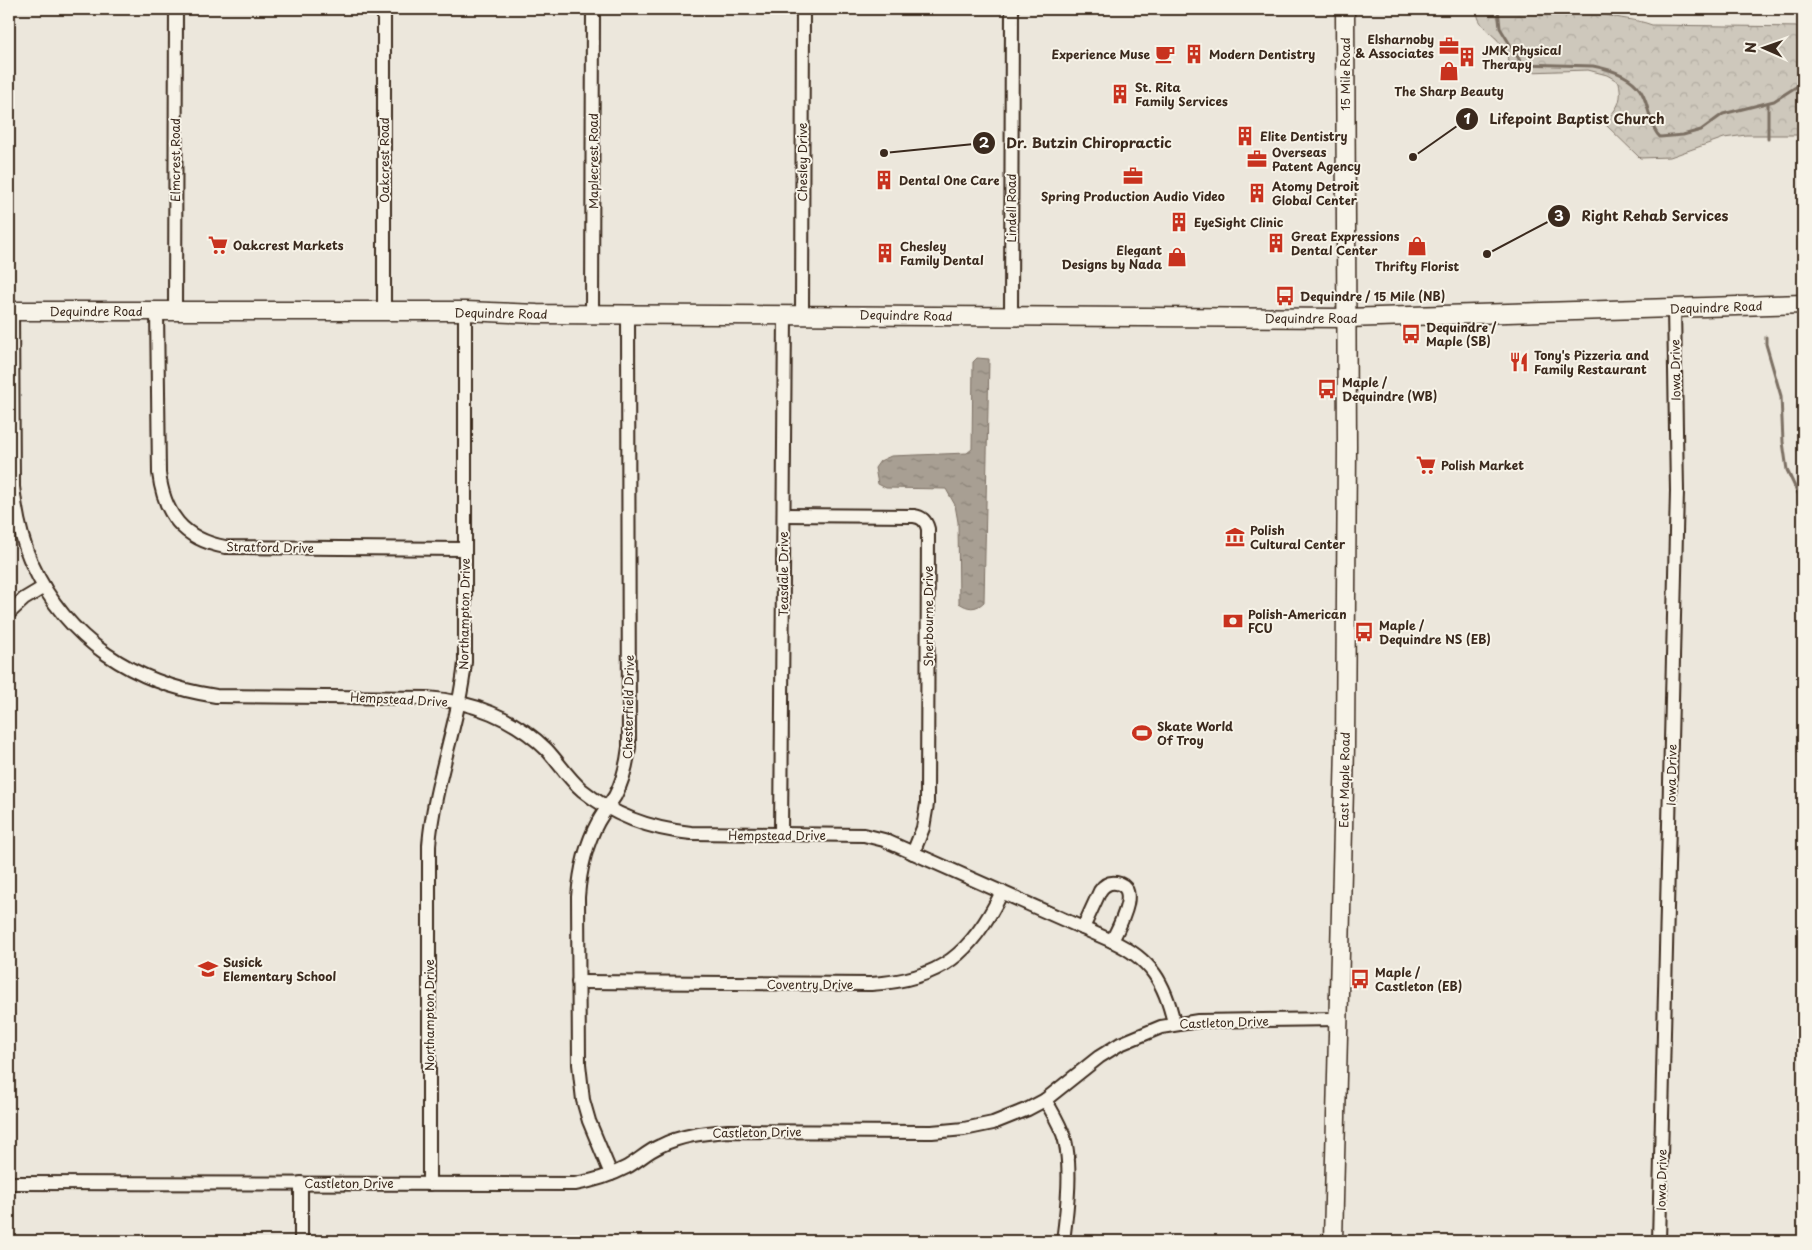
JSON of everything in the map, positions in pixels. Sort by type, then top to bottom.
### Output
[{"type":"main road","name":"15 Mile Road","points":[[1345,9],[1346,318]]},
{"type":"main road","name":"Dequindre Road","points":[[10,311],[465,311],[506,314],[1346,318],[1803,304]]},
{"type":"main road","name":"East Maple Road","points":[[1333,1241],[1345,746],[1346,318]]},
{"type":"street","name":"Elmcrest Road","points":[[175,310],[176,9]]},
{"type":"street","name":"Oakcrest Road","points":[[384,9],[384,312]]},
{"type":"street","name":"Maplecrest Road","points":[[592,314],[593,9]]},
{"type":"street","name":"Chesley Drive","points":[[793,315],[803,9]]},
{"type":"street","name":"Lindell Road","points":[[1011,316],[1012,9]]},
{"type":"street","name":"Iowa Drive","points":[[1659,1241],[1677,511],[1674,308]]},
{"type":"street","name":"Hempstead Drive","points":[[10,311],[13,487],[16,510],[23,537],[32,564],[44,587],[73,624],[99,649],[124,666],[159,683],[195,693],[216,696],[426,698],[458,702],[498,716],[522,729],[549,752],[582,789],[607,807],[640,823],[669,831],[708,834],[864,835],[884,840],[1134,952],[1158,978],[1169,1001],[1174,1023]]},
{"type":"street","name":"Stratford Drive","points":[[157,311],[160,482],[163,497],[171,513],[188,532],[206,543],[225,547],[465,549]]},
{"type":"street","name":"Northampton Drive","points":[[429,1184],[429,845],[435,796],[458,702],[465,662],[465,311]]},
{"type":"street","name":"Chesterfield Drive","points":[[611,1174],[589,1121],[583,1100],[579,1064],[579,874],[583,857],[591,838],[618,790],[625,772],[629,747],[628,314]]},
{"type":"street","name":"Teasdale Drive","points":[[781,834],[784,515],[793,315]]},
{"type":"street","name":"Sherbourne Drive","points":[[784,515],[914,516],[923,519],[927,524],[927,804],[923,828],[913,853]]},
{"type":"street","points":[[9,613],[24,599],[44,587]]},
{"type":"street","points":[[1083,928],[1104,886],[1109,883],[1121,884],[1126,888],[1129,902],[1112,941]]},
{"type":"street","name":"Coventry Drive","points":[[578,982],[871,984],[906,980],[940,967],[964,950],[985,925],[1002,892]]},
{"type":"street","name":"Castleton Drive","points":[[9,1183],[575,1184],[611,1174],[627,1167],[657,1147],[693,1134],[728,1130],[946,1131],[993,1122],[1017,1115],[1045,1100],[1099,1057],[1120,1044],[1136,1036],[1174,1023],[1198,1020],[1339,1019]]},
{"type":"street","points":[[1045,1100],[1064,1136],[1066,1150],[1067,1204],[1063,1241]]},
{"type":"street","points":[[301,1184],[301,1241]]},
{"type":"green space","points":[[1477,9],[1602,9],[1603,14],[1652,25],[1803,27],[1803,135],[1746,135],[1724,138],[1670,157],[1640,158],[1604,123],[1618,105],[1620,95],[1619,82],[1607,75],[1588,70],[1528,72],[1510,64],[1502,45],[1482,25]]},
{"type":"water","points":[[977,358],[989,359],[984,602],[972,608],[959,603],[958,522],[955,505],[946,489],[886,488],[878,484],[875,468],[880,461],[891,456],[967,453],[972,449],[973,362]]},
{"type":"waterway","points":[[1498,9],[1500,28],[1522,64],[1593,66],[1613,71],[1625,77],[1636,85],[1642,93],[1656,133],[1660,137],[1683,135],[1701,130],[1723,114],[1774,101],[1799,85],[1803,79]]},
{"type":"waterway","points":[[1768,103],[1768,139]]},
{"type":"waterway","points":[[1766,337],[1766,344],[1781,396],[1783,442],[1787,470],[1803,504]]},
{"type":"place","name":"Elsharnoby & Associates","points":[[1449,46]]},
{"type":"place","name":"Experience Muse","points":[[1165,54]]},
{"type":"place","name":"Modern Dentistry","points":[[1194,54]]},
{"type":"place","name":"JMK Physical Therapy","points":[[1467,57]]},
{"type":"place","name":"The Sharp Beauty","points":[[1449,71]]},
{"type":"place","name":"St. Rita Family Services","points":[[1120,94]]},
{"type":"place","name":"Elite Dentistry","points":[[1245,136]]},
{"type":"place","name":"Dr. Butzin Chiropractic","points":[[884,153]]},
{"type":"place","name":"Lifepoint Baptist Church","points":[[1413,157]]},
{"type":"place","name":"Overseas Patent Agency","points":[[1257,159]]},
{"type":"place","name":"Spring Production Audio Video","points":[[1133,176]]},
{"type":"place","name":"Dental One Care","points":[[884,180]]},
{"type":"place","name":"Atomy Detroit Global Center","points":[[1257,193]]},
{"type":"place","name":"EyeSight Clinic","points":[[1179,222]]},
{"type":"place","name":"Great Expressions Dental Center","points":[[1276,243]]},
{"type":"place","name":"Oakcrest Markets","points":[[218,245]]},
{"type":"place","name":"Thrifty Florist","points":[[1417,246]]},
{"type":"place","name":"Chesley Family Dental","points":[[885,253]]},
{"type":"place","name":"Right Rehab Services","points":[[1487,254]]},
{"type":"place","name":"Elegant Designs by Nada","points":[[1177,257]]},
{"type":"place","name":"Dequindre / 15 Mile (NB)","points":[[1285,296]]},
{"type":"place","name":"Dequindre / Maple (SB)","points":[[1411,334]]},
{"type":"place","name":"Tony's Pizzeria and Family Restaurant","points":[[1519,362]]},
{"type":"place","name":"Maple / Dequindre (WB)","points":[[1327,389]]},
{"type":"place","name":"Polish Market","points":[[1426,465]]},
{"type":"place","name":"Polish Cultural Center","points":[[1235,537]]},
{"type":"place","name":"Polish-American FCU","points":[[1233,621]]},
{"type":"place","name":"Maple / Dequindre NS (EB)","points":[[1364,632]]},
{"type":"place","name":"Skate World Of Troy","points":[[1142,733]]},
{"type":"place","name":"Susick Elementary School","points":[[208,969]]},
{"type":"place","name":"Maple / Castleton (EB)","points":[[1360,979]]}]
